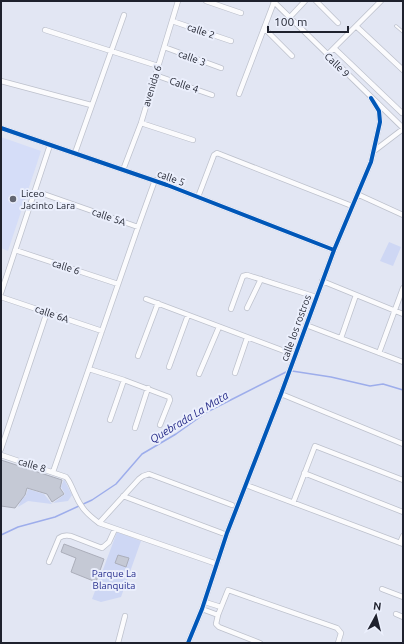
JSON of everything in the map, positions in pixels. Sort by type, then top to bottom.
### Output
[{"type":"street","name":"avenida 6","points":[[123,170],[140,124],[178,1]]},
{"type":"street","points":[[206,1],[241,13]]},
{"type":"street","points":[[238,94],[273,1]]},
{"type":"street","name":"Calle 9","points":[[273,1],[403,128]]},
{"type":"street","points":[[290,17],[305,1]]},
{"type":"street","points":[[316,1],[338,23]]},
{"type":"street","points":[[327,55],[381,1]]},
{"type":"street","points":[[75,153],[124,14]]},
{"type":"street","name":"calle 2","points":[[172,21],[231,41]]},
{"type":"street","points":[[356,26],[403,70]]},
{"type":"street","points":[[264,28],[292,56]]},
{"type":"street","points":[[45,30],[112,50],[158,66]]},
{"type":"street","name":"calle 3","points":[[164,47],[221,68]]},
{"type":"street","points":[[334,48],[402,112]]},
{"type":"street","name":"Calle 4","points":[[155,75],[212,95]]},
{"type":"street","points":[[1,81],[92,105]]},
{"type":"street","name":"calle los rostros","points":[[188,643],[205,602],[217,564],[322,281],[371,162],[380,122],[379,111],[371,98]]},
{"type":"street","points":[[140,124],[193,140]]},
{"type":"street","name":"calle 5","points":[[1,128],[155,180],[334,250]]},
{"type":"street","points":[[374,151],[403,128]]},
{"type":"street","points":[[1,293],[50,145]]},
{"type":"street","points":[[198,197],[214,155],[217,154],[352,206]]},
{"type":"street","points":[[53,472],[155,180]]},
{"type":"street","name":"calle 5A","points":[[35,191],[138,227]]},
{"type":"street","points":[[358,194],[403,215]]},
{"type":"street","name":"calle 6","points":[[15,250],[118,284]]},
{"type":"street","points":[[231,309],[243,276],[247,275],[316,298]]},
{"type":"street","points":[[247,308],[261,280]]},
{"type":"street","points":[[322,281],[403,314]]},
{"type":"street","points":[[379,353],[403,288]]},
{"type":"street","points":[[341,338],[356,295]]},
{"type":"street","name":"calle 6A","points":[[1,297],[102,331]]},
{"type":"street","points":[[146,299],[294,356]]},
{"type":"street","points":[[138,356],[158,303]]},
{"type":"street","points":[[1,449],[47,312]]},
{"type":"street","points":[[169,367],[188,315]]},
{"type":"street","points":[[306,324],[403,362]]},
{"type":"street","points":[[199,374],[219,327]]},
{"type":"street","points":[[235,372],[248,338]]},
{"type":"street","points":[[89,369],[148,388],[169,397],[170,400],[160,425]]},
{"type":"street","points":[[110,420],[124,380]]},
{"type":"street","points":[[134,428],[148,388]]},
{"type":"street","points":[[281,394],[403,444]]},
{"type":"street","points":[[293,503],[315,446],[403,480]]},
{"type":"street","name":"calle 8","points":[[1,455],[63,475],[68,479],[85,512],[99,523]]},
{"type":"street","points":[[304,473],[403,512]]},
{"type":"street","points":[[217,564],[99,523],[139,479],[149,474],[232,505]]},
{"type":"street","points":[[246,485],[402,543],[403,536]]},
{"type":"street","points":[[124,496],[222,533]]},
{"type":"street","points":[[49,562],[61,536],[71,536],[102,548],[109,542],[115,528]]},
{"type":"street","points":[[260,643],[219,627],[216,624],[227,591],[230,589],[337,628],[341,633],[338,643]]},
{"type":"street","points":[[382,589],[403,597]]},
{"type":"street","points":[[205,602],[221,607]]},
{"type":"street","points":[[202,610],[218,615]]},
{"type":"street","points":[[396,614],[403,617]]},
{"type":"street","points":[[118,643],[125,616]]},
{"type":"lane","points":[[396,26],[403,32]]},
{"type":"shaded area","name":"Liceo Jacinto Lara","points":[[1,137],[41,151],[8,251],[1,248]]},
{"type":"green space","points":[[389,242],[401,247],[393,266],[380,261]]},
{"type":"green space","points":[[64,479],[72,495],[68,501],[53,503],[65,494],[61,487]]},
{"type":"green space","points":[[28,489],[44,494],[52,504],[28,501],[18,507],[21,500],[10,497],[12,492],[25,497]]},
{"type":"green space","name":"Parque La Blanquita","points":[[117,532],[141,541],[121,597],[101,602],[92,599]]},
{"type":"building","points":[[1,460],[62,480],[60,488],[64,494],[52,502],[47,494],[27,488],[25,495],[15,508],[1,506]]},
{"type":"building","points":[[64,544],[104,559],[96,582],[71,572],[76,558],[61,552]]},
{"type":"building","points":[[118,555],[129,558],[126,567],[115,563]]},
{"type":"waterway","name":"Quebrada La Mata","points":[[1,535],[18,527],[55,517],[92,500],[116,484],[142,454],[176,434],[207,412],[288,371]]},
{"type":"waterway","name":"Quebrada La Mata","points":[[292,371],[331,377],[370,386],[383,384],[403,390]]},
{"type":"cycle path","points":[[188,643],[202,609],[227,533],[281,394],[334,250],[371,162],[380,122],[379,111],[371,98]]},
{"type":"cycle path","points":[[1,128],[167,185],[334,250]]},
{"type":"place","name":"Liceo Jacinto Lara","points":[[13,199]]}]
